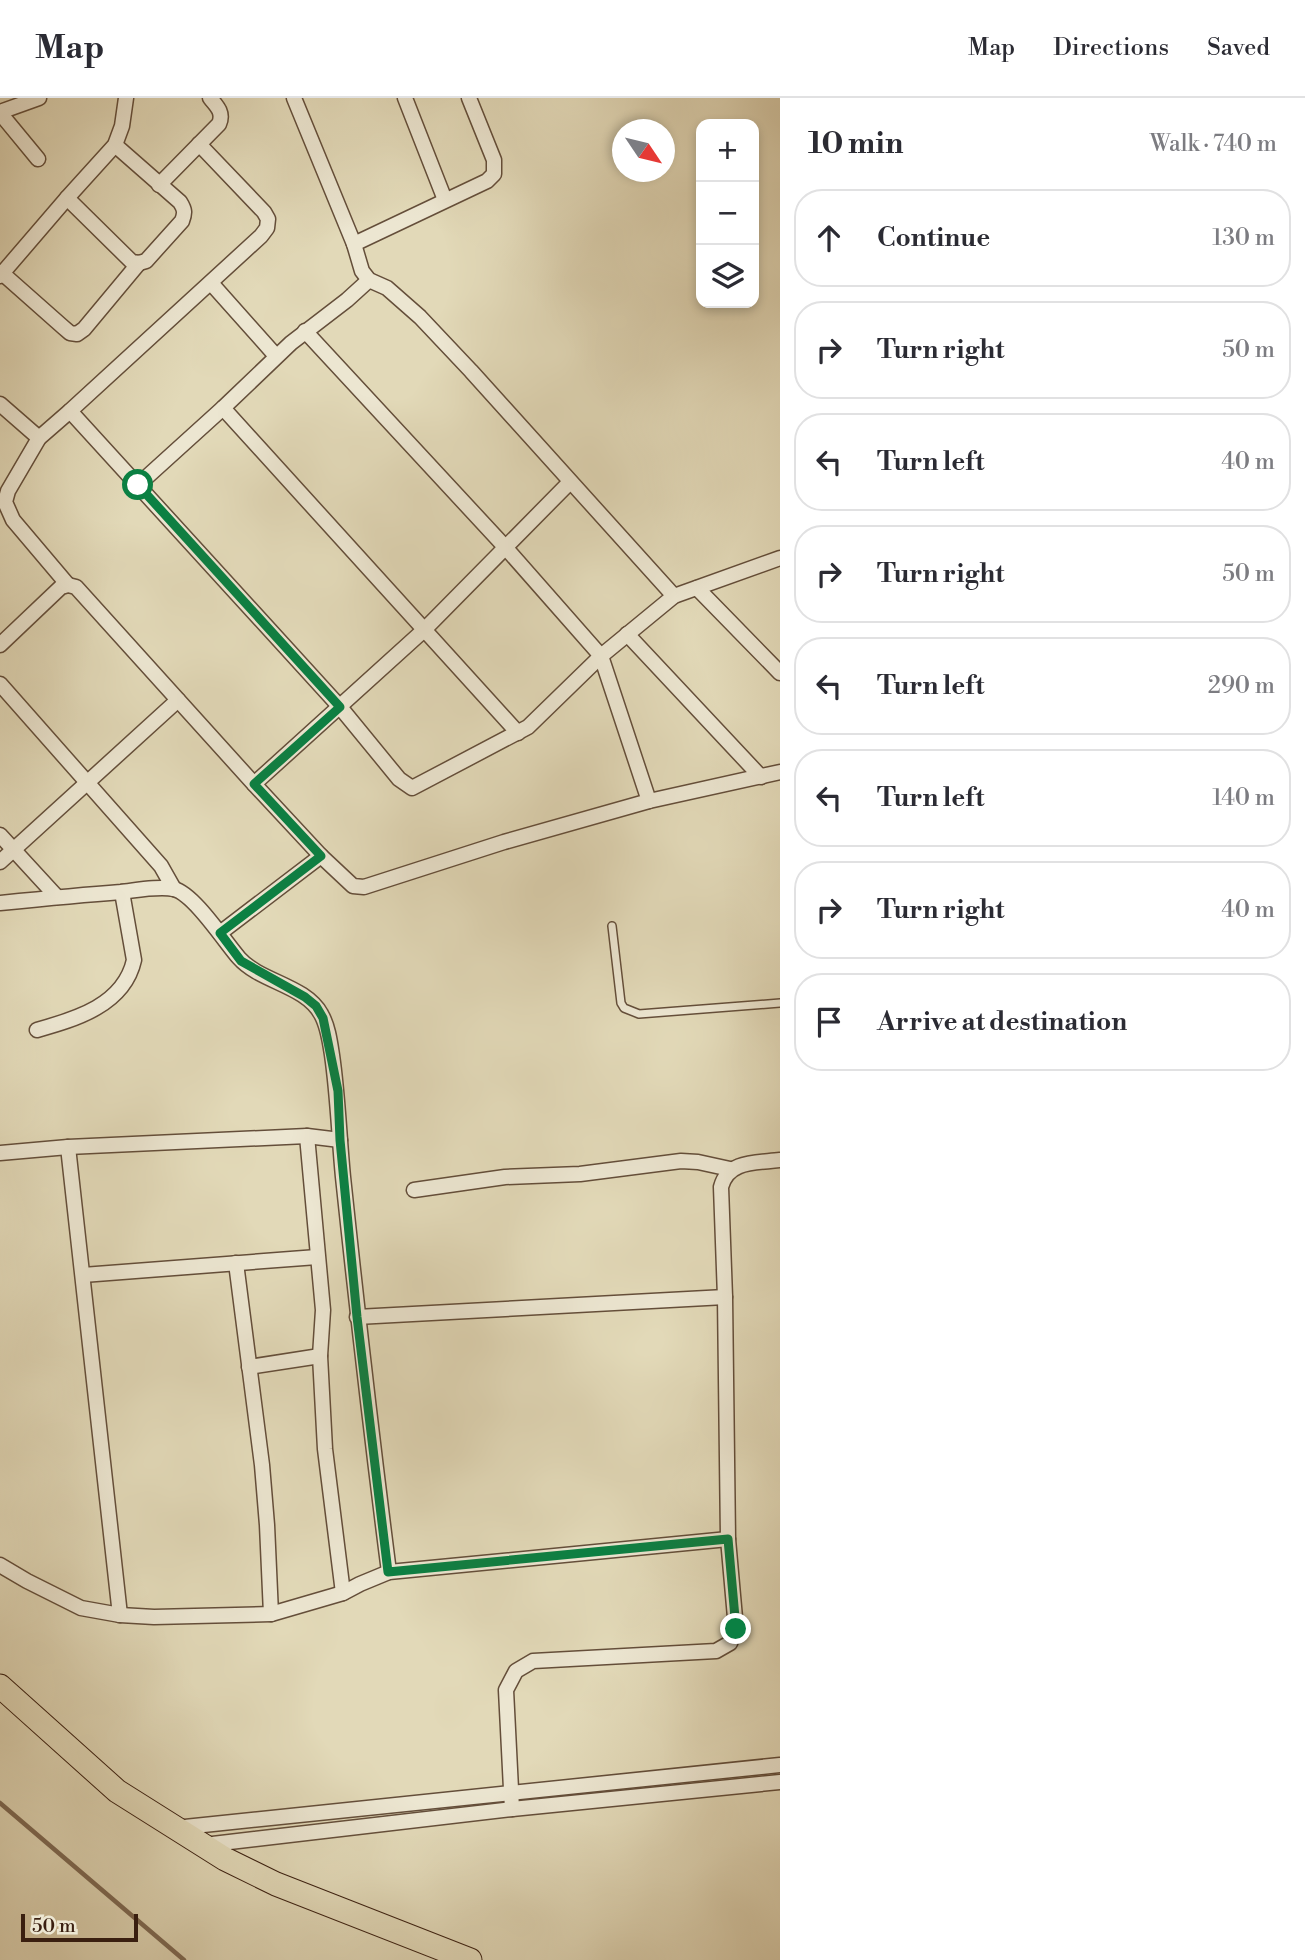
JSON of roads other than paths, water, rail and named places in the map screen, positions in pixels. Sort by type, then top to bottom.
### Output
[{"type":"main road","points":[[0,1686],[117,1791],[225,1860],[276,1884],[470,1960]]},
{"type":"street","points":[[126,98],[122,126],[115,145],[1,274],[70,333],[77,334],[139,263]]},
{"type":"street","points":[[159,185],[219,124],[221,112],[210,98]]},
{"type":"street","points":[[294,98],[354,244],[362,271],[369,280],[387,288],[420,317],[674,596]]},
{"type":"street","points":[[405,98],[445,200]]},
{"type":"street","points":[[354,244],[487,181],[494,174],[494,160],[469,98]]},
{"type":"street","points":[[31,99],[0,113],[38,159]]},
{"type":"street","points":[[199,144],[264,212],[268,219],[267,228],[211,283],[39,438],[8,491],[2,504],[68,584],[83,594],[254,784],[353,886],[364,887],[504,842],[649,801],[780,772]]},
{"type":"street","points":[[66,198],[132,262],[146,261],[182,221],[184,209],[180,202],[115,145]]},
{"type":"street","points":[[138,485],[276,356],[369,280]]},
{"type":"street","points":[[211,283],[276,356]]},
{"type":"street","points":[[305,331],[506,548],[601,656],[649,801]]},
{"type":"street","points":[[0,404],[39,438]]},
{"type":"street","points":[[223,408],[518,733]]},
{"type":"street","points":[[70,411],[340,707],[399,779],[412,788],[528,727],[601,656],[674,596],[780,558]]},
{"type":"street","points":[[254,784],[424,630],[570,482]]},
{"type":"street","points":[[0,645],[50,596],[68,584]]},
{"type":"street","points":[[697,588],[780,673]]},
{"type":"street","points":[[627,634],[761,777]]},
{"type":"street","points":[[0,684],[161,866],[174,889]]},
{"type":"street","points":[[0,862],[178,700]]},
{"type":"street","points":[[0,835],[57,897]]},
{"type":"street","points":[[220,933],[321,856]]},
{"type":"street","points":[[0,903],[174,889],[183,893],[220,933],[241,961],[305,997],[316,1006],[323,1018],[338,1091],[340,1140],[357,1317],[388,1572]]},
{"type":"street","points":[[37,1030],[74,1020],[94,1009],[118,990],[132,970],[134,960],[122,892]]},
{"type":"street","points":[[0,1153],[68,1147],[307,1136],[340,1140]]},
{"type":"street","points":[[307,1136],[323,1310],[320,1356],[325,1449],[343,1593]]},
{"type":"street","points":[[68,1147],[120,1615]]},
{"type":"street","points":[[512,1810],[506,1690],[516,1671],[533,1661],[716,1651],[730,1643],[736,1629],[728,1539],[721,1187],[723,1177],[730,1169],[780,1160]]},
{"type":"street","points":[[414,1190],[505,1177],[580,1174],[681,1161],[730,1169]]},
{"type":"street","points":[[83,1275],[317,1257]]},
{"type":"street","points":[[236,1263],[265,1501],[271,1614]]},
{"type":"street","points":[[357,1317],[724,1297]]},
{"type":"street","points":[[248,1367],[320,1356]]},
{"type":"street","points":[[0,1565],[81,1608],[153,1618],[271,1614],[343,1593],[388,1572],[728,1539]]},
{"type":"street","points":[[173,1828],[780,1765]]},
{"type":"street","points":[[202,1845],[780,1782]]},
{"type":"street","points":[[356,1808],[358,1827]]},
{"type":"lane","points":[[611,926],[621,1003],[631,1012],[639,1014],[780,1003]]},
{"type":"waterway","points":[[0,1803],[184,1960]]}]
